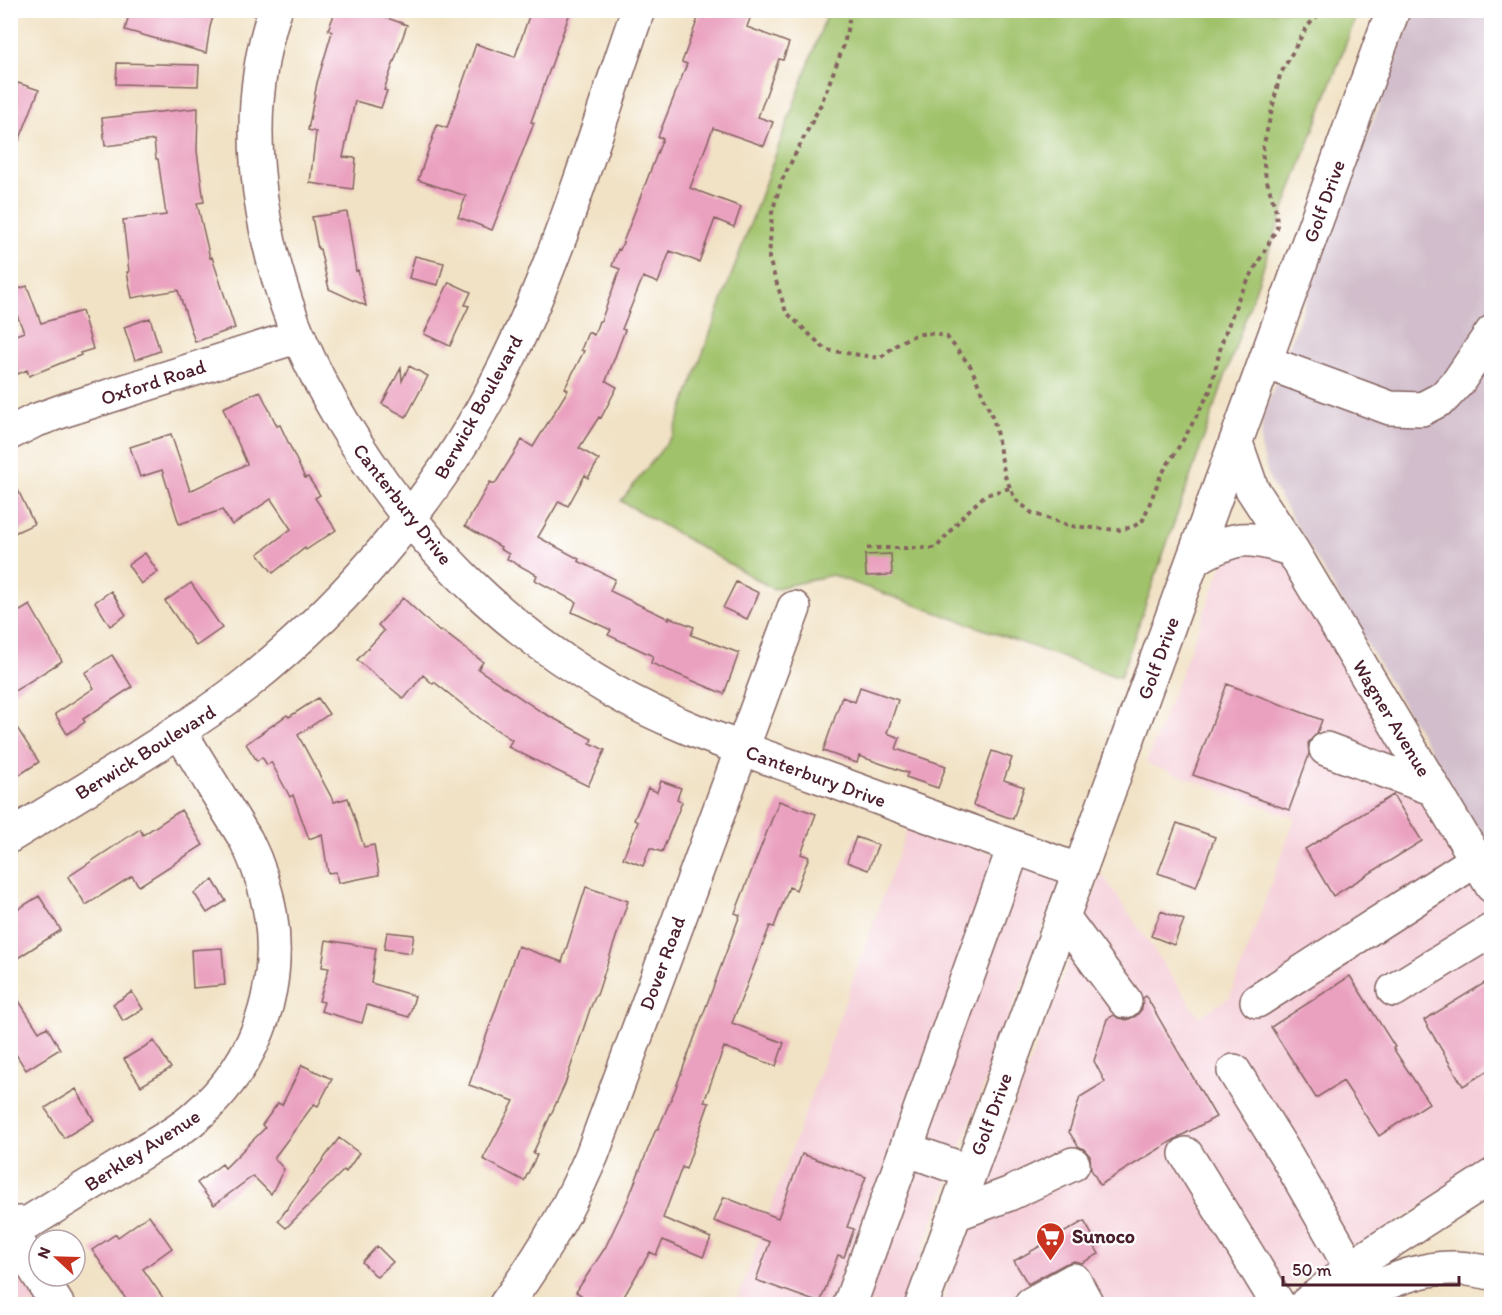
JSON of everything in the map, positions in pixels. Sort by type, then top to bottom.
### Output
[{"type":"main road","name":"Canterbury Drive","points":[[274,10],[258,93],[257,168],[263,214],[284,298],[298,336],[336,412],[360,452],[410,519],[468,584],[519,629],[550,651],[613,691],[645,708],[741,748],[1080,872]]},
{"type":"main road","name":"Berwick Boulevard","points":[[10,836],[180,732],[244,686],[296,641],[387,546],[428,496],[472,426],[521,332],[553,253],[638,10]]},
{"type":"main road","name":"Golf Drive","points":[[921,1305],[1393,10]]},
{"type":"main road","points":[[1265,362],[1390,408],[1422,410],[1443,398],[1458,382],[1491,332]]},
{"type":"main road","name":"Oxford Road","points":[[10,433],[65,410],[298,336]]},
{"type":"main road","name":"Wagner Avenue","points":[[1236,443],[1252,489],[1292,550],[1484,873]]},
{"type":"main road","points":[[1193,560],[1216,546],[1242,539],[1268,542],[1292,550]]},
{"type":"main road","name":"Dover Road","points":[[506,1305],[543,1253],[584,1174],[794,608]]},
{"type":"main road","name":"Berkley Avenue","points":[[15,1235],[175,1132],[200,1113],[236,1074],[255,1039],[266,1009],[273,967],[274,944],[272,920],[263,878],[246,840],[180,732]]},
{"type":"main road","points":[[1326,749],[1434,789]]},
{"type":"main road","points":[[849,1305],[1014,847]]},
{"type":"main road","points":[[1257,1001],[1484,873]]},
{"type":"main road","points":[[1063,917],[1125,1001]]},
{"type":"main road","points":[[1394,990],[1491,930]]},
{"type":"main road","points":[[1234,1071],[1286,1155],[1351,1268]]},
{"type":"main road","points":[[906,1149],[970,1172]]},
{"type":"main road","points":[[1186,1154],[1278,1305]]},
{"type":"main road","points":[[955,1214],[1008,1194],[1073,1164]]},
{"type":"main road","points":[[1306,1305],[1351,1268],[1491,1176]]},
{"type":"main road","points":[[15,1235],[57,1305]]},
{"type":"main road","points":[[1336,1305],[1402,1277],[1428,1270],[1456,1268],[1491,1274]]},
{"type":"main road","points":[[1031,1305],[1074,1280],[1087,1305]]},
{"type":"path","points":[[851,10],[844,45],[829,84],[782,180],[772,212],[769,259],[786,312],[826,350],[846,354],[880,358],[902,339],[922,333],[947,337],[971,367],[994,421],[1005,476],[1015,499],[1032,513],[1070,526],[1118,530],[1133,527],[1143,520],[1161,475],[1210,391],[1222,342],[1239,297],[1277,228],[1276,211],[1266,178],[1262,152],[1280,75],[1306,28],[1322,10]]},
{"type":"path","points":[[867,548],[936,548],[963,516],[985,495],[1010,488]]},
{"type":"shaded area","points":[[1414,11],[1491,11],[1492,842],[1487,845],[1270,481],[1261,449],[1262,419]]},
{"type":"shaded area","points":[[1253,551],[1284,557],[1491,911],[1491,1163],[1371,1238],[1255,1304],[942,1304],[955,1259],[1102,874],[1199,1017],[1230,997],[1295,818],[1146,763],[1224,562]]},
{"type":"shaded area","points":[[909,824],[1061,879],[902,1304],[736,1304]]},
{"type":"shaded area","points":[[10,1209],[27,1236],[27,1288],[59,1288],[69,1304],[11,1304]]},
{"type":"green space","points":[[828,11],[1358,11],[1277,228],[1120,678],[832,575],[773,589],[621,501],[673,435]]},
{"type":"building","points":[[130,10],[215,10],[206,53],[125,30]]},
{"type":"building","points":[[336,10],[365,10],[407,25],[384,90],[387,91],[381,108],[355,101],[343,157],[356,158],[353,189],[310,183],[316,132],[308,130],[317,83],[332,32],[328,30]]},
{"type":"building","points":[[531,10],[571,10],[531,122],[534,123],[492,230],[458,217],[466,196],[418,180],[437,125],[447,128],[476,44],[515,57]]},
{"type":"building","points":[[701,10],[753,10],[747,27],[789,43],[783,60],[779,59],[758,117],[773,122],[764,146],[713,128],[690,188],[741,207],[734,227],[715,219],[699,262],[670,251],[658,283],[643,277],[622,329],[625,330],[606,381],[617,387],[601,418],[599,417],[579,448],[599,460],[588,478],[585,475],[568,506],[559,501],[538,537],[579,559],[578,561],[615,579],[610,591],[669,619],[669,617],[694,627],[691,635],[739,653],[724,694],[651,663],[653,656],[608,635],[611,630],[572,612],[576,602],[535,580],[537,575],[507,559],[509,554],[500,549],[501,547],[465,526],[490,482],[495,484],[522,440],[533,447],[568,390],[565,388],[584,351],[581,350],[588,332],[594,335],[601,321],[620,269],[612,266],[663,138],[658,137],[687,64],[682,62]]},
{"type":"building","points":[[117,63],[199,65],[198,86],[116,84]]},
{"type":"building","points":[[18,83],[39,90],[12,159],[10,158],[10,105]]},
{"type":"building","points":[[198,108],[197,151],[204,202],[197,203],[210,258],[212,257],[235,328],[195,342],[178,290],[132,298],[127,272],[129,272],[123,220],[166,215],[158,159],[156,159],[154,140],[105,146],[102,118]]},
{"type":"building","points":[[347,212],[356,271],[358,270],[366,306],[329,289],[320,249],[318,249],[312,217]]},
{"type":"building","points":[[415,256],[444,263],[438,285],[409,278]]},
{"type":"building","points":[[449,282],[471,292],[465,305],[469,306],[450,346],[424,334]]},
{"type":"building","points":[[27,286],[41,323],[82,311],[93,349],[29,376],[27,370],[18,374],[10,354],[10,337],[24,332],[10,298],[10,292]]},
{"type":"building","points":[[150,318],[160,351],[135,360],[124,327]]},
{"type":"building","points":[[409,366],[428,376],[406,417],[382,404],[401,368],[402,381]]},
{"type":"building","points":[[260,391],[277,426],[280,425],[305,478],[308,477],[320,495],[315,498],[336,530],[306,550],[305,548],[273,573],[258,554],[291,529],[271,499],[232,525],[222,510],[179,524],[162,470],[140,477],[130,447],[171,434],[190,491],[247,464],[223,408]]},
{"type":"building","points":[[10,473],[34,524],[10,535]]},
{"type":"building","points":[[145,553],[158,572],[141,584],[128,565]]},
{"type":"building","points":[[891,554],[892,575],[866,576],[865,555]]},
{"type":"building","points":[[736,582],[759,593],[747,619],[723,608]]},
{"type":"building","points":[[191,583],[222,628],[196,646],[165,601]]},
{"type":"building","points":[[111,591],[126,615],[110,626],[95,602]]},
{"type":"building","points":[[403,598],[440,632],[441,630],[483,662],[478,669],[540,711],[592,739],[590,743],[605,750],[588,786],[508,747],[512,740],[423,675],[404,699],[357,660],[384,631],[378,625]]},
{"type":"building","points":[[30,605],[62,661],[10,694],[10,617]]},
{"type":"building","points":[[112,655],[132,687],[83,719],[85,722],[67,734],[55,714],[94,688],[85,673]]},
{"type":"building","points":[[1227,684],[1322,720],[1317,733],[1308,743],[1309,755],[1289,810],[1193,775]]},
{"type":"building","points":[[860,687],[898,700],[887,733],[900,738],[896,749],[946,766],[938,788],[906,777],[908,773],[859,756],[857,763],[823,751],[842,697],[855,702]]},
{"type":"building","points":[[318,698],[329,714],[298,735],[334,802],[348,798],[364,847],[374,845],[379,875],[338,883],[336,872],[328,873],[322,834],[309,839],[293,795],[290,797],[271,762],[267,765],[262,757],[257,761],[246,744],[287,715],[289,717]]},
{"type":"building","points":[[10,717],[39,762],[10,781]]},
{"type":"building","points":[[992,751],[1012,758],[1004,780],[1024,787],[1013,819],[973,805]]},
{"type":"building","points":[[661,781],[681,788],[677,799],[682,802],[662,852],[650,848],[643,866],[623,858],[638,822],[634,820],[648,788],[657,792]]},
{"type":"building","points":[[1393,795],[1422,841],[1333,896],[1305,849]]},
{"type":"building","points":[[779,801],[816,814],[801,854],[809,857],[796,890],[789,887],[774,927],[770,926],[732,1023],[784,1043],[776,1066],[724,1047],[704,1102],[709,1103],[686,1169],[682,1167],[663,1218],[711,1238],[703,1257],[663,1240],[656,1255],[650,1252],[619,1305],[574,1305],[581,1295],[576,1292],[605,1248],[627,1202],[656,1129],[675,1090],[740,915],[735,913]]},
{"type":"building","points":[[181,810],[203,845],[139,886],[132,876],[86,905],[68,877],[140,829],[143,835]]},
{"type":"building","points":[[1177,823],[1215,837],[1196,887],[1158,873]]},
{"type":"building","points":[[856,837],[878,845],[868,870],[847,862]]},
{"type":"building","points":[[213,880],[226,901],[207,913],[194,893]]},
{"type":"building","points":[[586,887],[628,901],[565,1084],[533,1153],[537,1155],[524,1181],[483,1159],[514,1101],[469,1085],[518,946],[562,962]]},
{"type":"building","points":[[39,896],[61,930],[10,963],[10,914]]},
{"type":"building","points":[[1161,911],[1184,920],[1174,945],[1151,936]]},
{"type":"building","points":[[387,932],[414,935],[411,953],[384,949]]},
{"type":"building","points":[[326,940],[376,948],[371,983],[415,996],[409,1017],[367,1005],[362,1023],[321,1011],[324,1002],[319,1001],[329,968],[322,967]]},
{"type":"building","points":[[222,948],[225,985],[193,988],[191,950]]},
{"type":"building","points":[[1350,976],[1429,1103],[1379,1136],[1343,1081],[1316,1098],[1271,1027]]},
{"type":"building","points":[[1491,979],[1491,1069],[1463,1086],[1424,1020]]},
{"type":"building","points":[[10,987],[39,1032],[47,1027],[60,1049],[26,1070],[10,1045]]},
{"type":"building","points":[[132,992],[143,1009],[123,1021],[113,1004]]},
{"type":"building","points":[[1146,996],[1216,1117],[1100,1185],[1091,1169],[1090,1156],[1078,1146],[1069,1132],[1080,1097],[1105,1082],[1094,1061],[1107,1019],[1114,1015],[1127,1020],[1136,1016],[1142,1009],[1143,998]]},
{"type":"building","points":[[154,1041],[171,1068],[141,1086],[124,1059]]},
{"type":"building","points":[[302,1065],[332,1079],[318,1106],[314,1104],[274,1158],[284,1169],[271,1194],[253,1176],[214,1205],[197,1183],[222,1164],[225,1168],[265,1128],[262,1125],[278,1103],[282,1105]]},
{"type":"building","points":[[76,1089],[94,1120],[64,1138],[45,1108]]},
{"type":"building","points":[[339,1138],[359,1153],[346,1172],[344,1170],[286,1228],[278,1221]]},
{"type":"building","points":[[802,1154],[866,1177],[847,1227],[854,1229],[844,1257],[838,1255],[820,1303],[756,1280],[770,1242],[714,1221],[724,1197],[778,1218]]},
{"type":"building","points":[[149,1215],[172,1248],[143,1269],[168,1305],[130,1305],[92,1250],[116,1234],[118,1237]]},
{"type":"building","points":[[1084,1221],[1098,1245],[1095,1247],[1099,1254],[1082,1263],[1074,1261],[1065,1264],[1028,1284],[1014,1261]]},
{"type":"building","points":[[377,1246],[393,1262],[377,1277],[362,1262]]},
{"type":"place","name":"Sunoco","points":[[1051,1262]]}]
